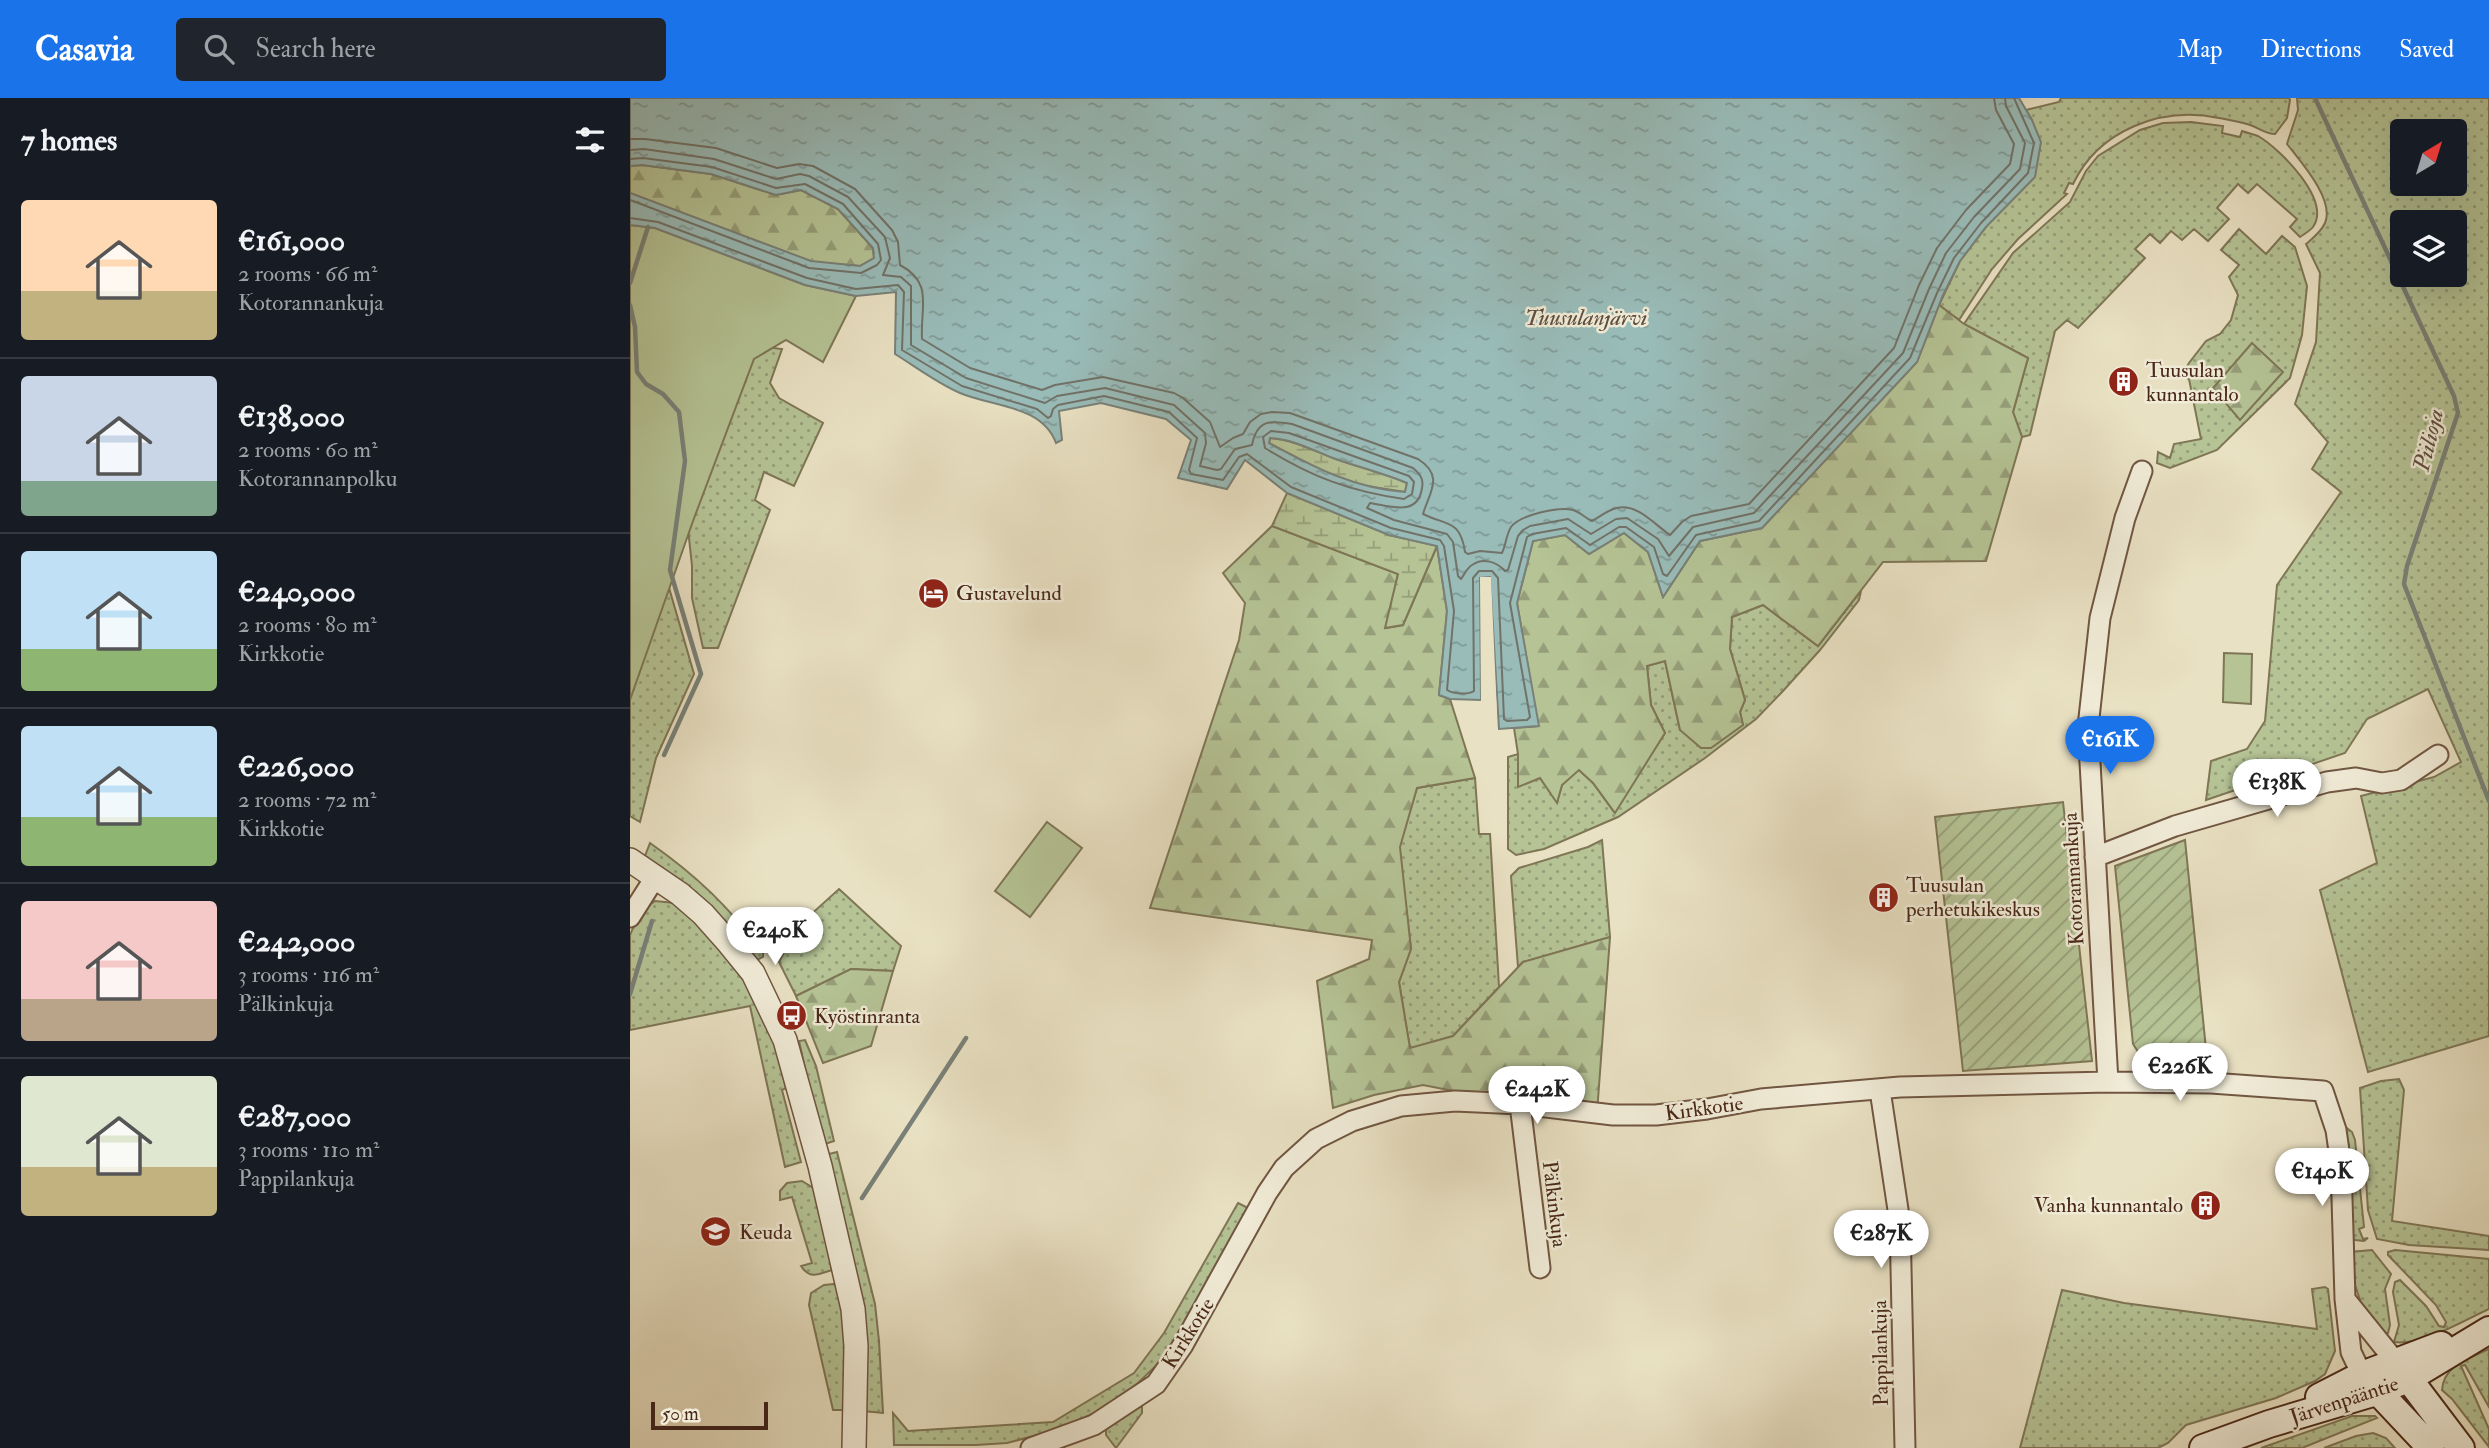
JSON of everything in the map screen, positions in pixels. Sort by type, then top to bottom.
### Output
[{"type":"main road","name":"Järvenpääntie","points":[[2203,1448],[2402,1370],[2489,1329]]},
{"type":"main road","points":[[2402,1370],[2461,1448]]},
{"type":"main road","points":[[2369,1383],[2431,1448]]},
{"type":"street","name":"Kotorannankuja","points":[[2108,1082],[2088,727],[2100,618],[2125,518],[2142,471]]},
{"type":"street","points":[[2095,857],[2175,827],[2327,782],[2356,778],[2382,783],[2401,780],[2438,755]]},
{"type":"street","points":[[630,860],[656,876],[703,914],[753,973],[785,1040],[823,1179],[853,1309],[856,1346],[854,1448]]},
{"type":"street","points":[[630,917],[656,876]]},
{"type":"street","name":"Kirkkotie","points":[[1031,1448],[1094,1425],[1156,1384],[1209,1303],[1267,1193],[1284,1168],[1316,1139],[1352,1121],[1401,1106],[1455,1101],[1520,1104],[1613,1115],[1656,1115],[1762,1099],[1900,1087],[2108,1082],[2211,1083],[2323,1091],[2336,1129],[2341,1165],[2345,1299],[2351,1352],[2369,1383]]},
{"type":"street","name":"Pappilankuja","points":[[1880,1090],[1900,1223],[1905,1448]]},
{"type":"street","name":"Pälkinkuja","points":[[1520,1104],[1540,1268]]},
{"type":"street","points":[[2345,1299],[2402,1370]]},
{"type":"green space","points":[[2061,98],[2290,100],[2287,118],[2275,134],[2242,123],[2197,115],[2154,119],[2115,136],[2084,165],[2073,184],[2069,183],[2064,193],[2067,194],[2018,239],[1992,269],[1959,320],[1939,305],[1960,261],[1986,227],[2032,120],[2026,110],[2059,102]]},
{"type":"green space","points":[[2297,98],[2489,98],[2489,1036],[2368,1072],[2320,890],[2377,863],[2361,796],[2434,777],[2461,762],[2428,689],[2367,719],[2345,753],[2206,800],[2211,761],[2247,749],[2265,721],[2277,585],[2341,492],[2312,469],[2328,442],[2295,404],[2316,342],[2320,273],[2306,244],[2317,235],[2327,214],[2315,182],[2287,144],[2298,110]]},
{"type":"green space","points":[[2191,122],[2223,126],[2222,133],[2240,137],[2242,131],[2256,135],[2278,151],[2300,176],[2315,203],[2317,216],[2313,227],[2300,237],[2290,227],[2297,219],[2257,184],[2248,193],[2238,184],[2217,208],[2229,219],[2208,241],[2194,229],[2182,240],[2171,231],[2160,243],[2150,234],[2135,249],[2145,258],[2078,328],[2067,320],[2055,331],[2030,435],[2022,437],[2013,412],[2028,358],[1964,324],[2013,253],[2070,202],[2086,171],[2098,156],[2140,130],[2163,123]]},
{"type":"green space","points":[[642,165],[711,174],[776,195],[801,190],[838,209],[873,248],[874,258],[860,266],[811,262],[630,193],[630,166]]},
{"type":"green space","points":[[630,225],[655,228],[805,285],[856,296],[823,362],[786,340],[754,359],[630,700]]},
{"type":"green space","points":[[2239,229],[2266,254],[2282,236],[2295,247],[2307,286],[2302,335],[2290,378],[2217,450],[2170,468],[2157,463],[2158,452],[2170,458],[2174,444],[2201,439],[2189,379],[2182,376],[2206,341],[2220,334],[2231,320],[2238,295],[2229,277],[2239,265],[2221,250]]},
{"type":"green space","points":[[1939,305],[1964,324],[2028,358],[2013,412],[2022,437],[1986,561],[1883,562],[1818,646],[1763,605],[1732,617],[1730,649],[1745,700],[1740,712],[1743,725],[1711,748],[1701,748],[1680,730],[1665,661],[1647,666],[1651,705],[1665,733],[1615,813],[1593,783],[1579,770],[1562,785],[1557,803],[1540,778],[1518,787],[1518,754],[1514,728],[1538,726],[1517,603],[1533,541],[1565,535],[1589,554],[1624,533],[1648,552],[1663,597],[1700,541],[1762,528],[1917,362]]},
{"type":"green space","points":[[2252,343],[2283,372],[2240,420],[2213,388]]},
{"type":"green space","points":[[741,344],[782,349],[770,383],[779,398],[823,423],[794,486],[764,472],[755,500],[770,510],[718,648],[703,648],[692,598],[687,519]]},
{"type":"green space","points":[[1270,438],[1295,443],[1407,483],[1405,492],[1360,485],[1324,472],[1269,443]]},
{"type":"green space","points":[[1287,493],[1389,535],[1437,546],[1403,625],[1385,628],[1398,574],[1272,526]]},
{"type":"green space","points":[[630,513],[665,574],[694,674],[656,758],[640,822],[630,816]]},
{"type":"green space","points":[[1272,526],[1398,574],[1386,628],[1403,625],[1437,546],[1447,611],[1439,695],[1450,699],[1475,778],[1417,788],[1400,847],[1411,949],[1399,982],[1410,1048],[1453,1036],[1523,962],[1610,937],[1597,1113],[1520,1104],[1423,1085],[1374,1095],[1333,1108],[1317,981],[1369,959],[1372,940],[1150,908],[1239,640],[1245,603],[1223,573]]},
{"type":"green space","points":[[1861,591],[1859,600],[1820,650],[1783,691],[1756,719],[1705,758],[1618,817],[1544,849],[1516,855],[1508,849],[1508,757],[1518,754],[1518,786],[1540,778],[1557,802],[1562,785],[1578,769],[1593,783],[1614,812],[1665,733],[1651,705],[1647,666],[1665,661],[1680,730],[1743,725],[1740,712],[1745,700],[1730,649],[1732,617],[1763,605],[1818,646]]},
{"type":"green space","points":[[2224,653],[2252,654],[2251,704],[2223,702]]},
{"type":"green space","points":[[1475,778],[1479,834],[1490,834],[1499,987],[1453,1036],[1410,1049],[1399,982],[1411,949],[1399,847],[1417,788]]},
{"type":"green space","points":[[2063,802],[2092,1061],[1963,1071],[1935,817]]},
{"type":"green space","points":[[1047,822],[1082,848],[1030,917],[995,891]]},
{"type":"green space","points":[[1602,840],[1610,937],[1523,962],[1518,967],[1511,876],[1519,868],[1588,847]]},
{"type":"green space","points":[[2185,840],[2207,1059],[2142,1058],[2133,1044],[2115,866]]},
{"type":"green space","points":[[650,843],[683,867],[724,906],[763,952],[763,957],[754,958],[694,893],[645,856]]},
{"type":"green space","points":[[839,889],[901,946],[893,971],[851,969],[796,996],[779,962],[797,927]]},
{"type":"green space","points":[[655,901],[675,903],[695,920],[739,971],[774,1040],[786,1088],[782,1090],[801,1162],[785,1167],[750,1006],[630,1030],[630,935],[640,911]]},
{"type":"green space","points":[[851,969],[893,971],[871,1046],[823,1063],[796,996]]},
{"type":"green space","points":[[805,1040],[816,1066],[834,1141],[822,1145],[799,1041]]},
{"type":"green space","points":[[2399,1079],[2404,1090],[2392,1221],[2489,1236],[2489,1250],[2409,1245],[2377,1239],[2368,1210],[2360,1088]]},
{"type":"green space","points":[[2343,1125],[2352,1132],[2355,1140],[2364,1227],[2359,1229],[2363,1239],[2368,1238],[2364,1241],[2349,1236]]},
{"type":"green space","points":[[837,1152],[875,1304],[883,1413],[863,1411],[825,1155]]},
{"type":"green space","points":[[802,1181],[815,1189],[836,1262],[832,1270],[819,1274],[808,1273],[801,1266],[812,1263],[792,1197],[780,1200],[780,1191],[787,1183]]},
{"type":"green space","points":[[1238,1203],[1248,1208],[1164,1358],[1138,1383],[1103,1409],[1060,1429],[1007,1443],[894,1445],[893,1413],[908,1431],[1053,1422],[1134,1373],[1164,1333]]},
{"type":"green space","points":[[2372,1250],[2391,1274],[2385,1289],[2390,1325],[2388,1333],[2383,1335],[2361,1303],[2353,1279],[2350,1252]]},
{"type":"green space","points":[[2395,1250],[2489,1259],[2489,1309],[2430,1336],[2394,1342],[2399,1325],[2393,1292],[2395,1282],[2400,1280],[2426,1306],[2439,1326],[2444,1327],[2446,1322],[2436,1305],[2388,1255],[2388,1252]]},
{"type":"green space","points":[[834,1284],[841,1290],[847,1354],[846,1410],[833,1410],[809,1305],[811,1293],[824,1285]]},
{"type":"green space","points":[[2312,1289],[2328,1289],[2335,1351],[2325,1374],[2315,1381],[2276,1398],[2186,1425],[2168,1443],[2158,1448],[2020,1448],[2062,1290],[2124,1303],[2317,1329]]},
{"type":"green space","points":[[2489,1349],[2489,1407],[2465,1365],[2461,1366],[2489,1429],[2489,1447],[2442,1390],[2452,1368]]},
{"type":"green space","points":[[1142,1405],[1142,1413],[1116,1448],[1106,1435],[1106,1429]]},
{"type":"green space","points":[[2352,1416],[2377,1418],[2302,1448],[2261,1448]]},
{"type":"green space","points":[[2373,1433],[2386,1438],[2395,1448],[2324,1448],[2356,1436]]},
{"type":"water","name":"Tuusulanjärvi","points":[[630,98],[2019,98],[2041,142],[2035,177],[1986,227],[1960,261],[1943,295],[1917,362],[1762,528],[1700,541],[1663,597],[1648,552],[1624,533],[1589,554],[1565,535],[1533,541],[1517,603],[1539,726],[1499,729],[1490,577],[1480,578],[1481,700],[1450,699],[1439,695],[1447,611],[1437,546],[1389,535],[1287,493],[1245,460],[1227,489],[1178,478],[1191,440],[1166,419],[1101,403],[1059,411],[1062,440],[1056,443],[1040,421],[1028,414],[960,393],[895,354],[896,292],[856,296],[805,285],[655,228],[630,225],[630,193],[811,261],[860,266],[874,258],[873,248],[838,209],[801,190],[776,195],[711,174],[642,165],[630,166]],"holes":[[[1270,438],[1407,483],[1405,492],[1368,486],[1334,475],[1269,443]]]},
{"type":"pier","points":[[1480,577],[1491,577],[1497,715],[1493,715],[1487,581],[1483,581],[1485,700],[1481,704]]},
{"type":"waterway","name":"Piilioja","points":[[2315,98],[2454,396],[2458,413],[2407,566],[2404,584],[2489,801]]},
{"type":"waterway","points":[[630,283],[648,227]]},
{"type":"waterway","points":[[630,305],[635,327],[637,372],[646,384],[663,394],[679,412],[685,461],[670,570],[701,674],[664,755]]},
{"type":"waterway","points":[[630,994],[652,921]]},
{"type":"waterway","points":[[862,1198],[966,1038]]},
{"type":"place","name":"Tuusulan kunnantalo","points":[[2123,382]]},
{"type":"place","name":"Gustavelund","points":[[933,593]]},
{"type":"place","name":"Tuusulan perhetukikeskus","points":[[1883,897]]},
{"type":"place","name":"Kyöstinranta","points":[[791,1016]]},
{"type":"place","name":"Vanha kunnantalo","points":[[2206,1205]]},
{"type":"place","name":"Keuda","points":[[716,1232]]}]
